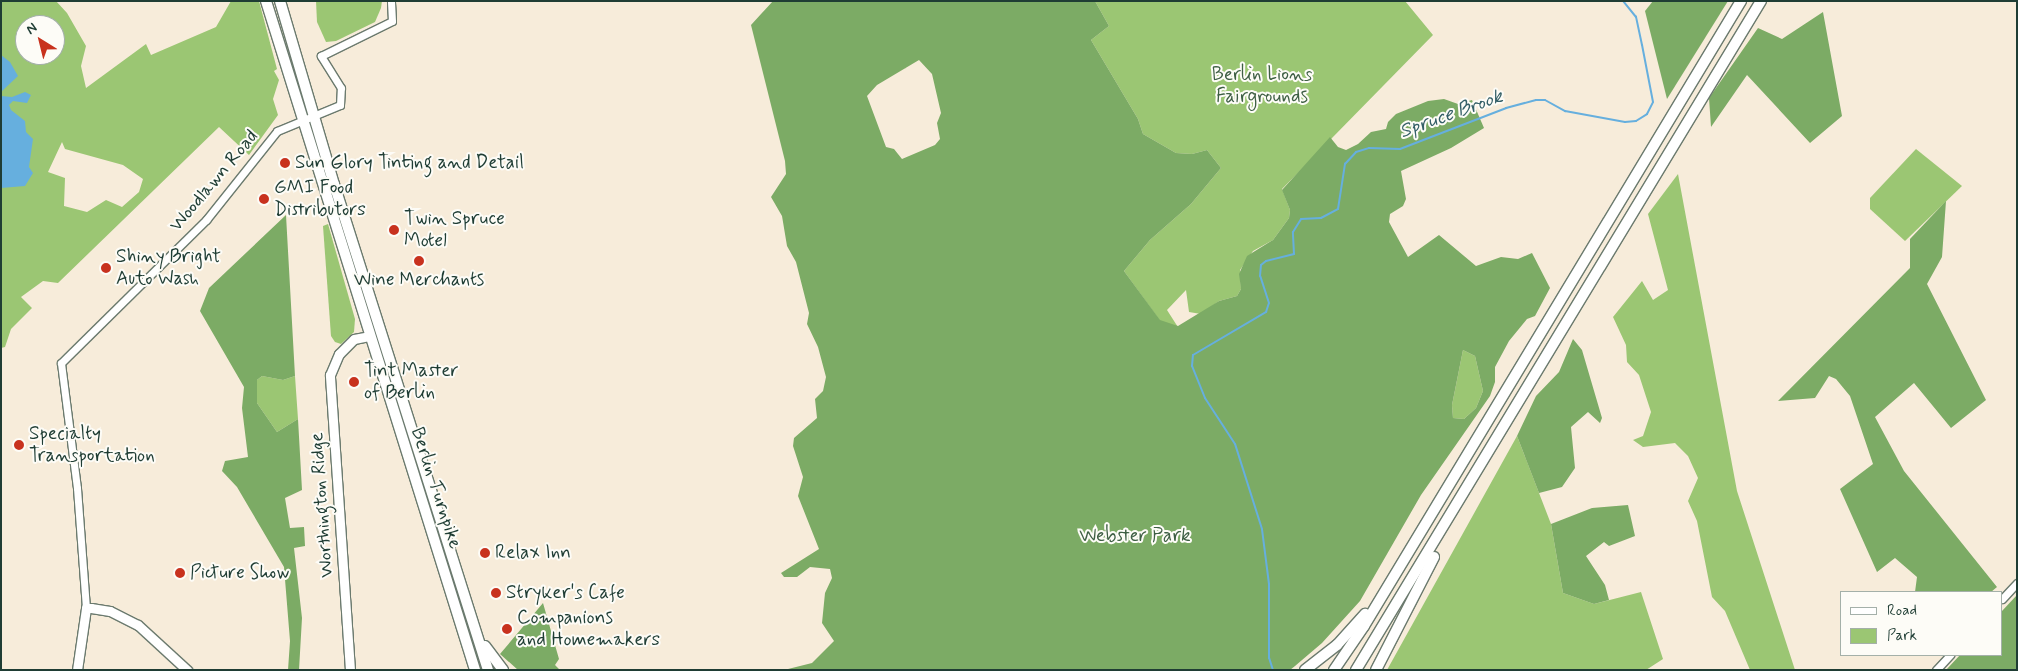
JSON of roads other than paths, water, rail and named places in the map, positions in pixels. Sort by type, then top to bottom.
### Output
[{"type":"highway","name":"Berlin Turnpike","points":[[266,1],[301,121],[475,670]]},
{"type":"highway","name":"Berlin Turnpike","points":[[280,1],[314,116],[488,670]]},
{"type":"highway","points":[[1334,670],[1383,595],[1741,1]]},
{"type":"highway","points":[[1356,670],[1761,1]]},
{"type":"highway","points":[[1376,670],[1446,533],[1450,517]]},
{"type":"highway","points":[[1305,670],[1341,642],[1383,595]]},
{"type":"highway","points":[[478,638],[503,670]]},
{"type":"main road","name":"Worthington Ridge","points":[[350,670],[330,375],[333,364],[349,345],[361,335],[369,336],[381,331]]},
{"type":"main road","points":[[77,670],[86,608],[106,610],[133,622],[187,670]]},
{"type":"street","points":[[314,116],[336,109],[342,99],[341,88],[321,56],[392,21],[391,1]]},
{"type":"street","name":"Woodlawn Road","points":[[86,608],[77,488],[61,363],[206,220],[277,132],[314,116]]},
{"type":"street","points":[[2003,598],[2017,583]]},
{"type":"street","points":[[1936,670],[1949,656]]},
{"type":"water","points":[[1,55],[10,62],[18,76],[1,92]]},
{"type":"water","points":[[25,92],[31,95],[27,103],[13,101],[9,105],[11,110],[25,121],[26,132],[33,139],[29,167],[33,173],[25,186],[1,188],[1,96],[12,97]]},
{"type":"waterway","name":"Spruce Brook","points":[[1273,670],[1269,658],[1269,584],[1262,529],[1235,444],[1205,398],[1192,366],[1193,355],[1266,312],[1269,303],[1260,276],[1261,265],[1266,261],[1294,254],[1293,232],[1301,219],[1321,218],[1338,209],[1345,164],[1356,152],[1369,148],[1400,149],[1506,108],[1536,100],[1545,100],[1565,111],[1625,122],[1636,121],[1647,114],[1653,102],[1642,45],[1636,17],[1623,1]]},
{"type":"place","name":"Sun Glory Tinting and Detail","points":[[285,163]]},
{"type":"place","name":"GMI Food Distributors","points":[[264,199]]},
{"type":"place","name":"Twin Spruce Motel","points":[[394,230]]},
{"type":"place","name":"Wine Merchants","points":[[419,261]]},
{"type":"place","name":"Shiny Bright Auto Wash","points":[[106,268]]},
{"type":"place","name":"Tint Master of Berlin","points":[[354,382]]},
{"type":"place","name":"Specialty Transportation","points":[[19,445]]},
{"type":"place","name":"Relax Inn","points":[[485,553]]},
{"type":"place","name":"Picture Show","points":[[180,573]]},
{"type":"place","name":"Stryker's Cafe","points":[[496,593]]},
{"type":"place","name":"Companions and Homemakers","points":[[507,629]]},
{"type":"park label","name":"Berlin Lions Fairgrounds","points":[[1262,86]]},
{"type":"park label","name":"Webster Park","points":[[1135,536]]}]
